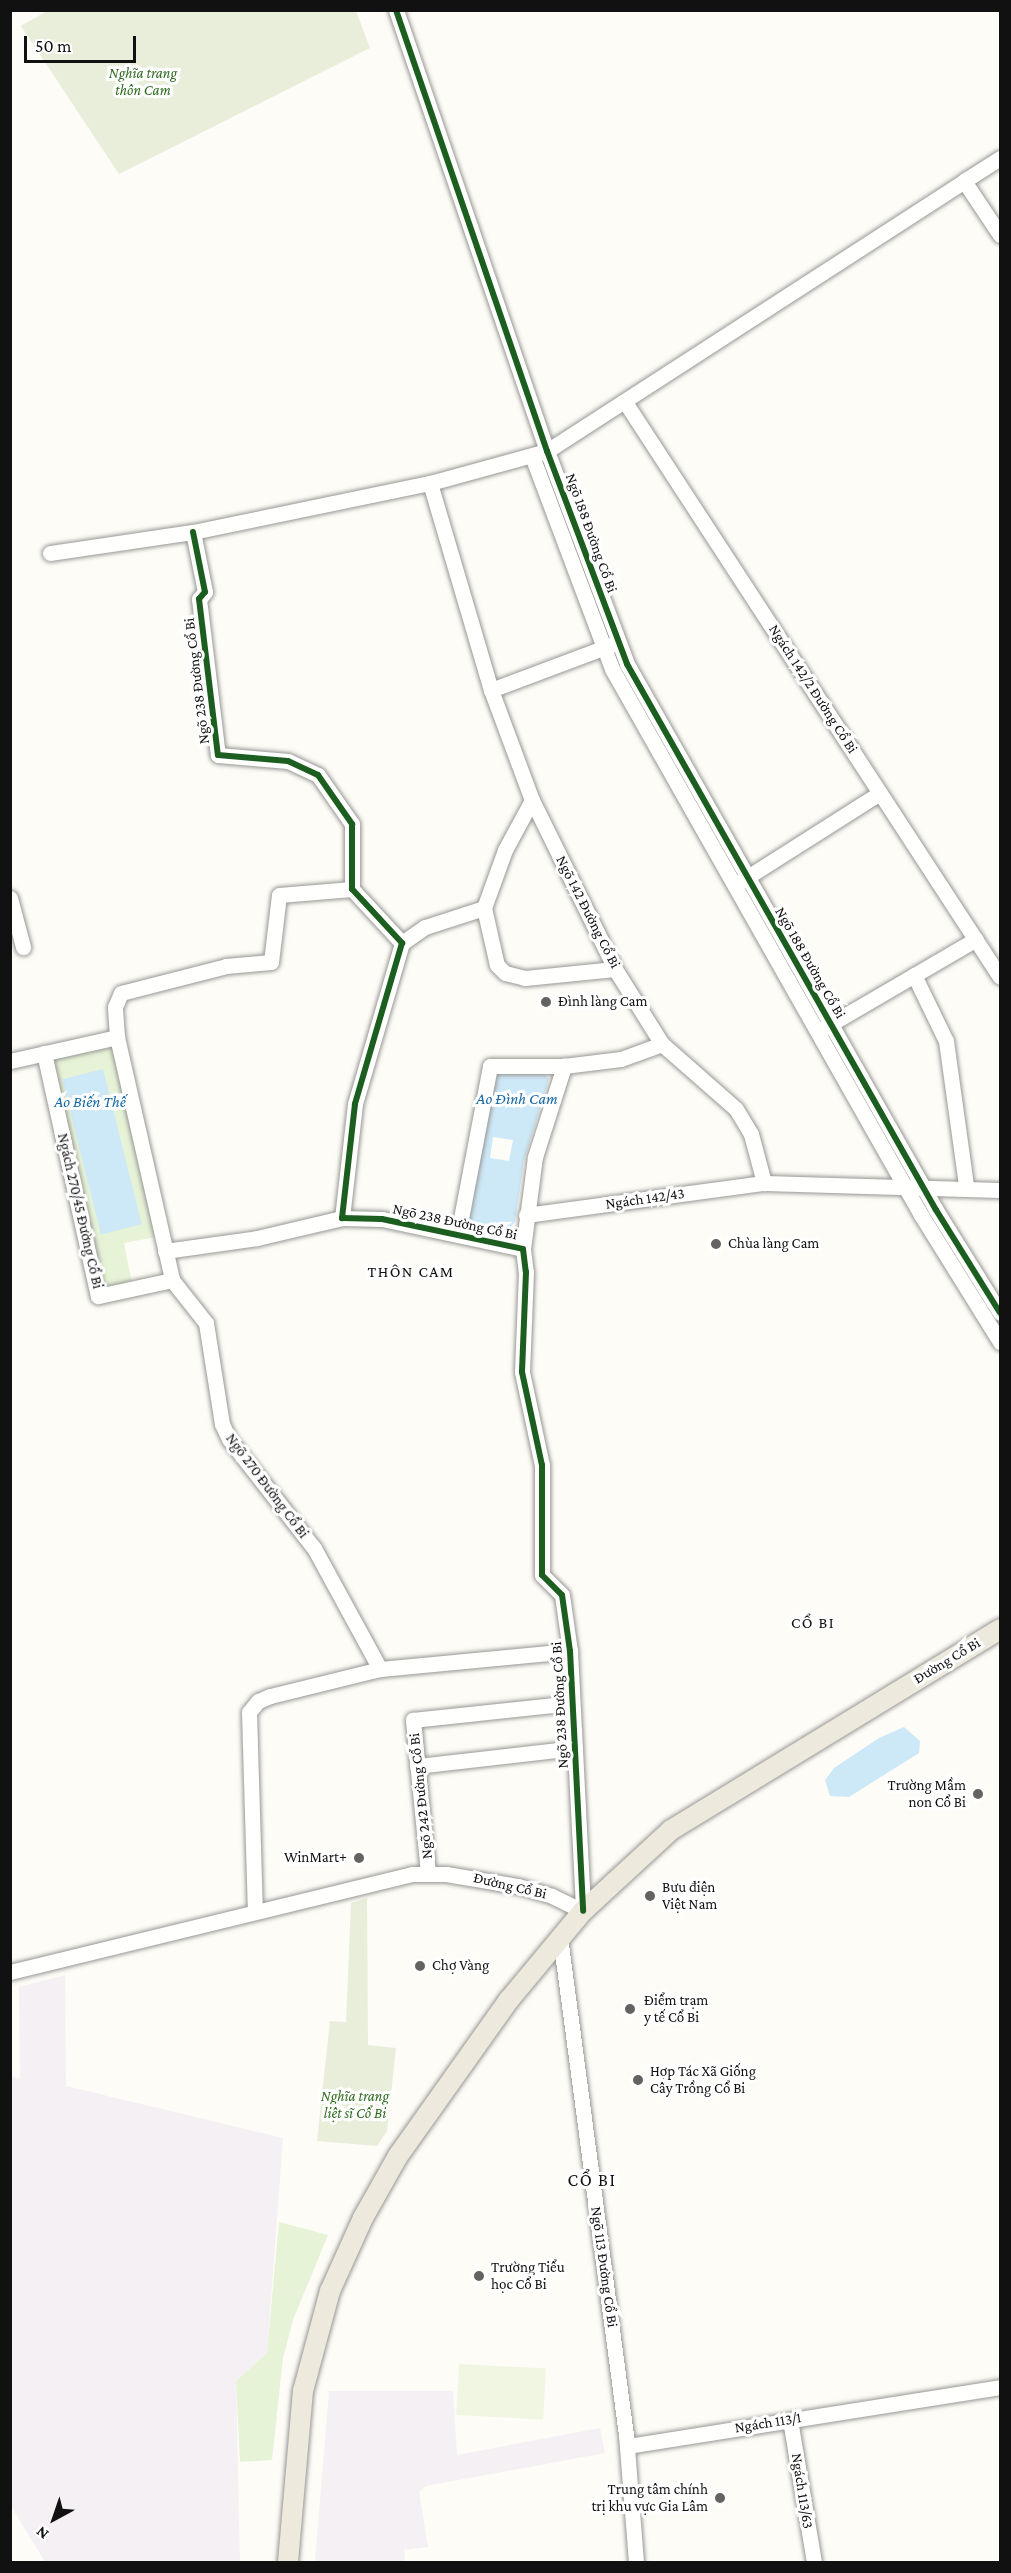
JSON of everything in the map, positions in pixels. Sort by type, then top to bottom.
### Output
[{"type":"main road","name":"Đường Cổ Bi","points":[[583,1911],[645,1851],[685,1820],[1000,1629]]},
{"type":"main road","points":[[288,2562],[304,2381],[318,2323],[345,2253],[413,2133],[560,1938],[583,1911]]},
{"type":"street","name":"Ngõ 188 Đường Cổ Bi","points":[[396,10],[547,451],[618,641],[740,882],[824,1028],[1000,1313]]},
{"type":"street","points":[[50,553],[193,532],[430,483],[547,451],[1000,158]]},
{"type":"street","points":[[964,180],[1000,235]]},
{"type":"street","name":"Ngách 142/2 Đường Cổ Bi","points":[[625,402],[1000,976]]},
{"type":"street","name":"Ngõ 188 Đường Cổ Bi","points":[[532,456],[604,649],[663,764],[740,882]]},
{"type":"street","name":"Ngõ 142 Đường Cổ Bi","points":[[430,483],[490,690],[532,800],[615,969],[662,1044],[736,1109],[752,1134],[764,1183]]},
{"type":"street","name":"Ngõ 238 Đường Cổ Bi","points":[[193,532],[205,592],[199,599],[218,755],[288,761],[318,775],[352,824],[352,889]]},
{"type":"street","points":[[490,690],[604,649],[618,641]]},
{"type":"street","points":[[740,882],[880,793]]},
{"type":"street","points":[[532,800],[505,850],[484,908],[496,965],[505,973],[525,978],[615,969]]},
{"type":"street","points":[[352,889],[402,943]]},
{"type":"street","name":"Ngõ 270 Đường Cổ Bi","points":[[352,889],[279,895],[271,962],[226,966],[121,993],[115,1007],[117,1037],[172,1280],[206,1323],[222,1424],[229,1439],[314,1548],[380,1669]]},
{"type":"street","points":[[10,898],[23,947]]},
{"type":"street","points":[[342,1218],[355,1104],[402,943],[425,927],[484,908]]},
{"type":"street","points":[[824,1028],[976,939]]},
{"type":"street","points":[[914,975],[946,1041],[966,1186]]},
{"type":"street","name":"Ngõ 188 Đường Cổ Bi","points":[[824,1028],[905,1185],[1000,1342]]},
{"type":"street","points":[[10,1061],[117,1037]]},
{"type":"street","points":[[458,1234],[490,1066],[564,1066],[621,1059],[662,1044]]},
{"type":"street","name":"Ngách 270/45 Đường Cổ Bi","points":[[44,1053],[98,1296],[172,1280]]},
{"type":"street","points":[[523,1249],[535,1157],[564,1066]]},
{"type":"street","points":[[764,1183],[966,1186],[1000,1190]]},
{"type":"street","name":"Ngách 142/43","points":[[526,1215],[764,1183]]},
{"type":"street","name":"Ngõ 238 Đường Cổ Bi","points":[[165,1251],[256,1238],[342,1218],[382,1219],[523,1249],[526,1272],[520,1349],[542,1465],[542,1575],[562,1595],[570,1651],[583,1911]]},
{"type":"street","points":[[255,1910],[249,1712],[258,1701],[380,1669],[570,1651]]},
{"type":"street","name":"Ngõ 242 Đường Cổ Bi","points":[[428,1873],[413,1720],[554,1705]]},
{"type":"street","points":[[417,1766],[575,1748]]},
{"type":"street","name":"Đường Cổ Bi","points":[[10,1972],[255,1910],[400,1876],[428,1873],[518,1886],[583,1911]]},
{"type":"street","name":"Ngõ 113 Đường Cổ Bi","points":[[560,1938],[628,2446],[636,2562]]},
{"type":"street","name":"Ngách 113/1","points":[[628,2446],[1000,2387]]},
{"type":"street","name":"Ngách 113/63","points":[[790,2420],[814,2562]]},
{"type":"shaded area","points":[[65,1975],[66,2086],[283,2138],[267,2353],[236,2381],[240,2562],[45,2562],[11,2506],[10,2077],[20,2078],[19,1987]]},
{"type":"shaded area","points":[[329,2391],[453,2391],[457,2455],[600,2428],[605,2453],[426,2486],[419,2492],[428,2547],[404,2550],[405,2562],[315,2562]]},
{"type":"green space","name":"Nghĩa trang thôn Cam","points":[[47,11],[356,11],[370,48],[119,174],[21,26]]},
{"type":"green space","points":[[117,1037],[162,1236],[124,1243],[133,1289],[98,1296],[44,1053]]},
{"type":"green space","name":"Nghĩa trang liệt sĩ Cổ Bi","points":[[367,1898],[368,2045],[396,2048],[387,2131],[377,2146],[317,2141],[330,2021],[346,2022],[351,1903]]},
{"type":"green space","points":[[279,2222],[328,2235],[293,2320],[283,2358],[272,2460],[240,2462],[236,2381],[267,2353]]},
{"type":"green space","points":[[459,2364],[546,2369],[543,2419],[456,2415]]},
{"type":"water","name":"Ao Biến Thế","points":[[103,1069],[142,1224],[101,1234],[62,1079]]},
{"type":"water","name":"Ao Đình Cam","points":[[500,1071],[543,1073],[549,1079],[524,1161],[515,1222],[501,1237],[476,1232],[469,1224],[494,1083]],"holes":[[[493,1137],[513,1140],[509,1161],[490,1158]]]},
{"type":"water","points":[[904,1727],[920,1741],[919,1753],[849,1797],[830,1796],[825,1780],[834,1768],[879,1738]]},
{"type":"cycle path","points":[[396,10],[547,451],[627,664],[936,1210],[1000,1313]]},
{"type":"cycle path","points":[[193,532],[205,592],[199,599],[218,755],[288,761],[318,775],[352,824],[352,889],[402,943],[355,1104],[342,1218],[382,1219],[523,1249],[526,1272],[522,1372],[542,1465],[542,1575],[562,1595],[570,1651],[583,1911]]},
{"type":"place","name":"Đình làng Cam","points":[[546,1002]]},
{"type":"place","name":"Chùa làng Cam","points":[[716,1244]]},
{"type":"place","name":"Trường Mầm non Cổ Bi","points":[[978,1794]]},
{"type":"place","name":"WinMart+","points":[[359,1858]]},
{"type":"place","name":"Bưu điện Việt Nam","points":[[650,1896]]},
{"type":"place","name":"Chợ Vàng","points":[[420,1966]]},
{"type":"place","name":"Điểm trạm y tế Cổ Bi","points":[[630,2009]]},
{"type":"place","name":"Hợp Tác Xã Giống Cây Trồng Cổ Bi","points":[[638,2080]]},
{"type":"place","name":"Trường Tiểu học Cổ Bi","points":[[479,2276]]},
{"type":"place","name":"Trung tâm chính trị khu vực Gia Lâm","points":[[720,2498]]},
{"type":"district","name":"THÔN CAM","points":[[411,1272]]},
{"type":"district","name":"CỔ BI","points":[[813,1623]]},
{"type":"district","name":"CỔ BI","points":[[592,2180]]}]
